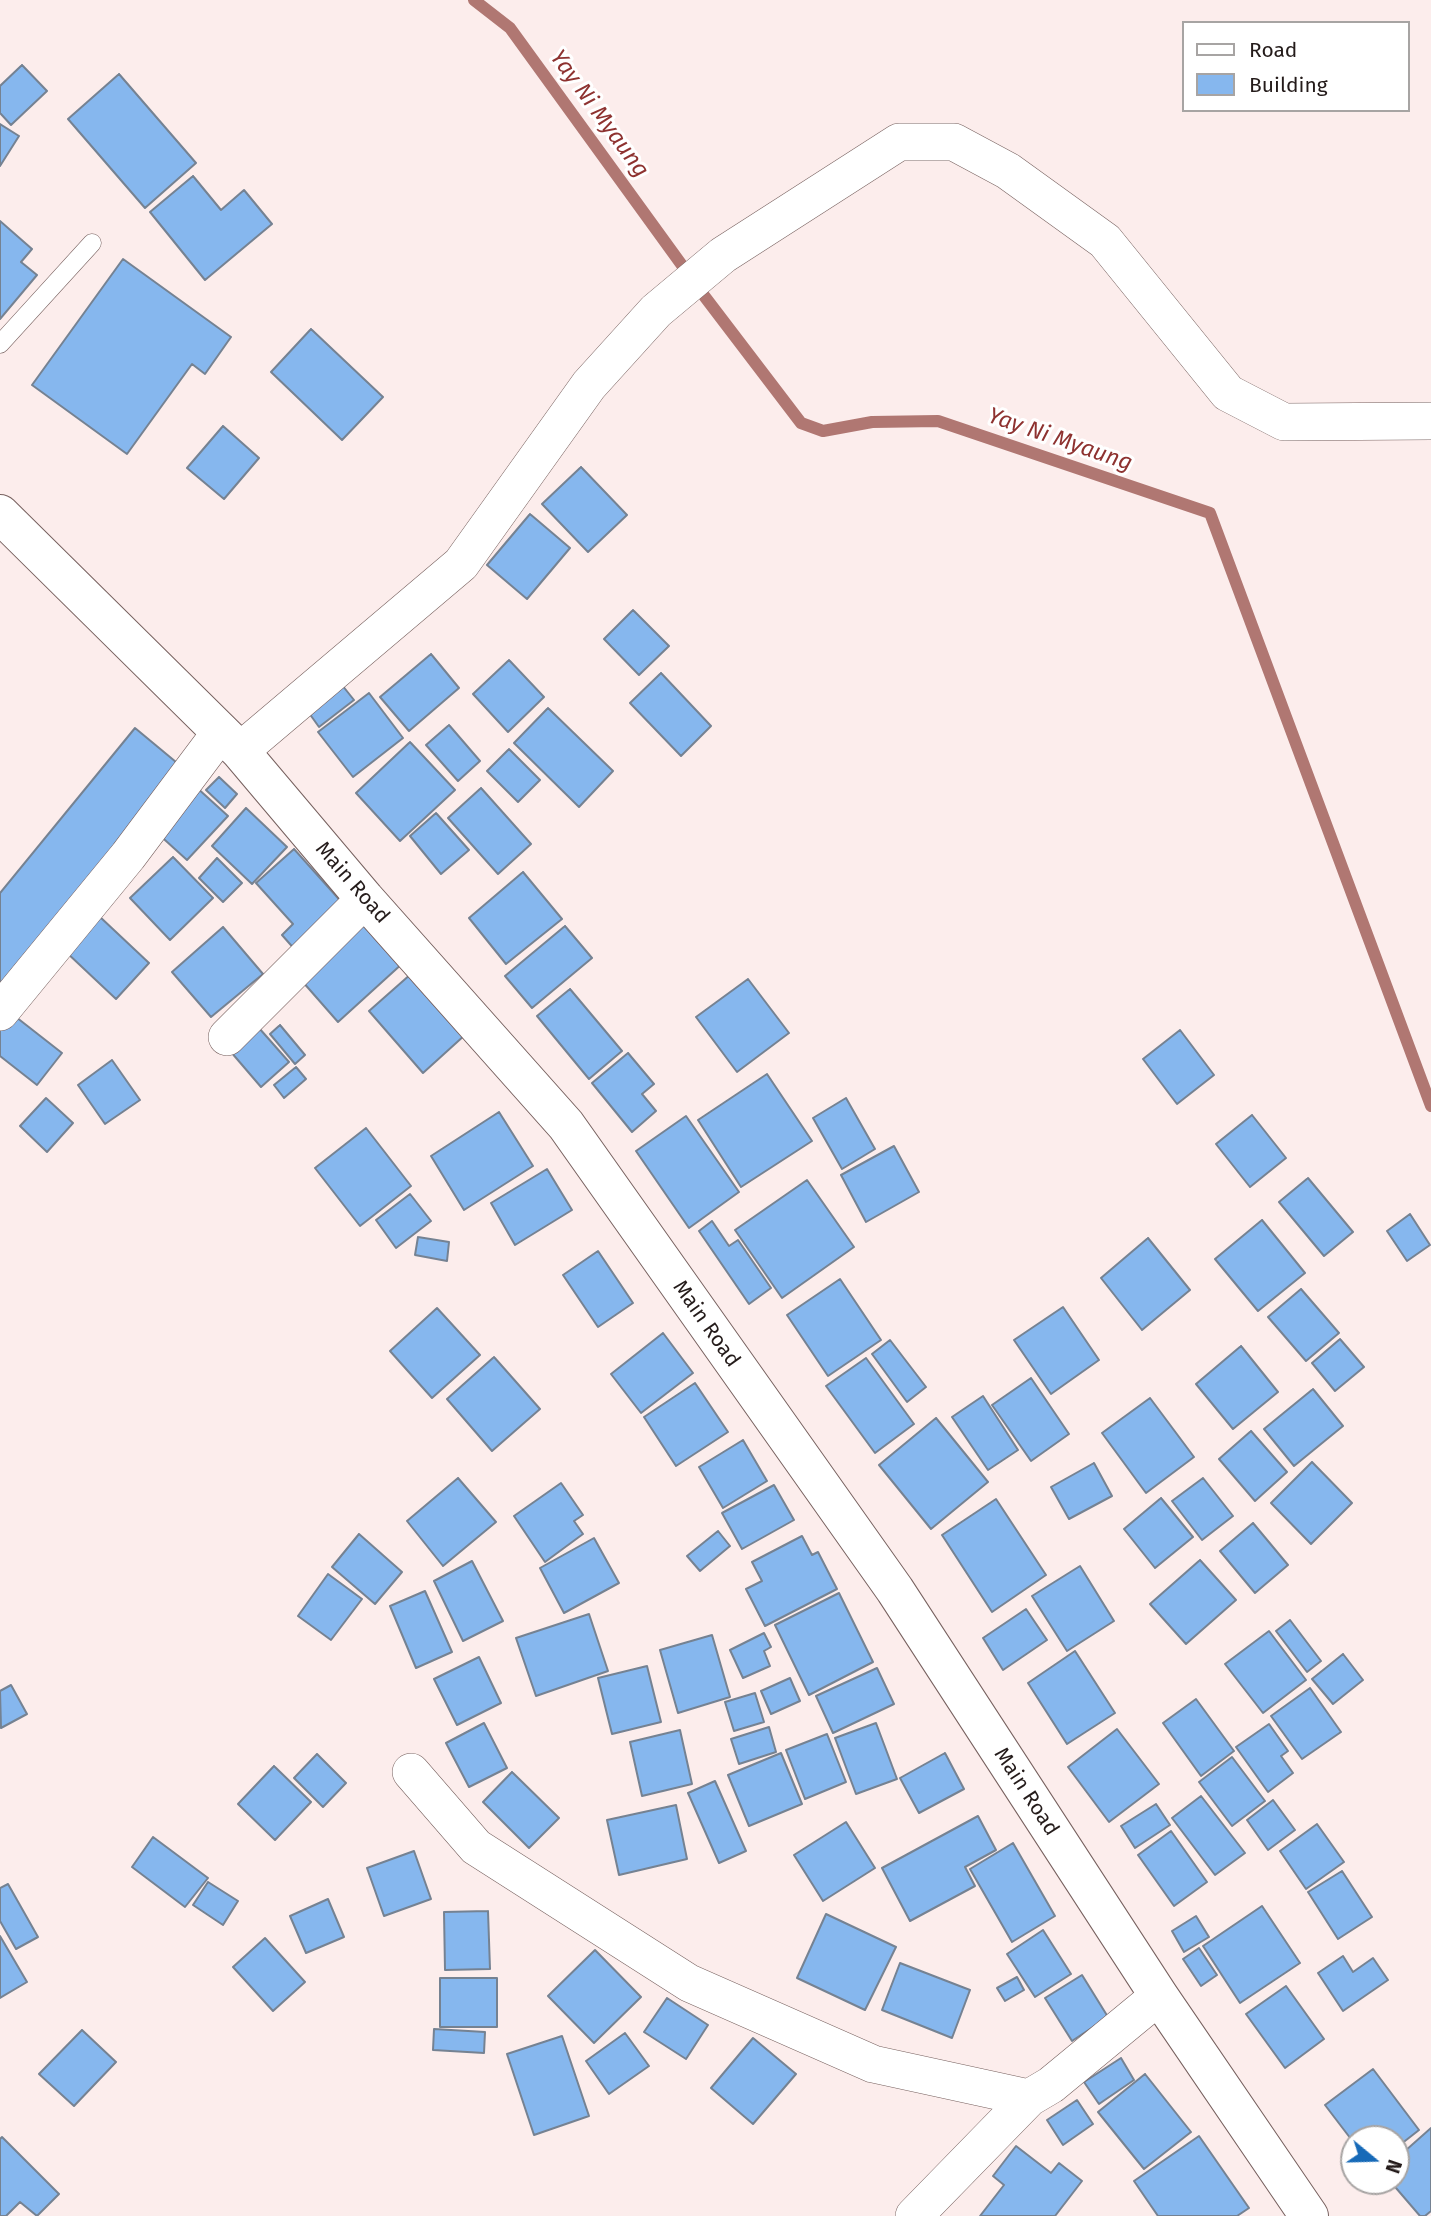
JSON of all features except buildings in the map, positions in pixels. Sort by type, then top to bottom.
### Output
[{"type":"main road","name":"Main Road","points":[[0,514],[231,742],[365,899],[566,1125],[895,1590],[1159,1996],[1309,2216]]},
{"type":"street","points":[[0,1012],[128,856],[231,742],[461,564],[589,385],[656,311],[723,256],[899,142],[954,142],[1008,171],[1105,241],[1228,393],[1284,422],[1431,421]]},
{"type":"street","points":[[227,1037],[365,899]]},
{"type":"street","points":[[411,1772],[476,1847],[689,1983],[873,2064],[1029,2098]]},
{"type":"street","points":[[914,2216],[1029,2098],[1051,2085],[1159,1996]]},
{"type":"lane","points":[[0,344],[92,243]]},
{"type":"waterway","name":"Yay Ni Myaung","points":[[474,0],[510,28],[705,297],[801,423],[823,431],[872,422],[938,421],[1210,513],[1431,1106]]}]
